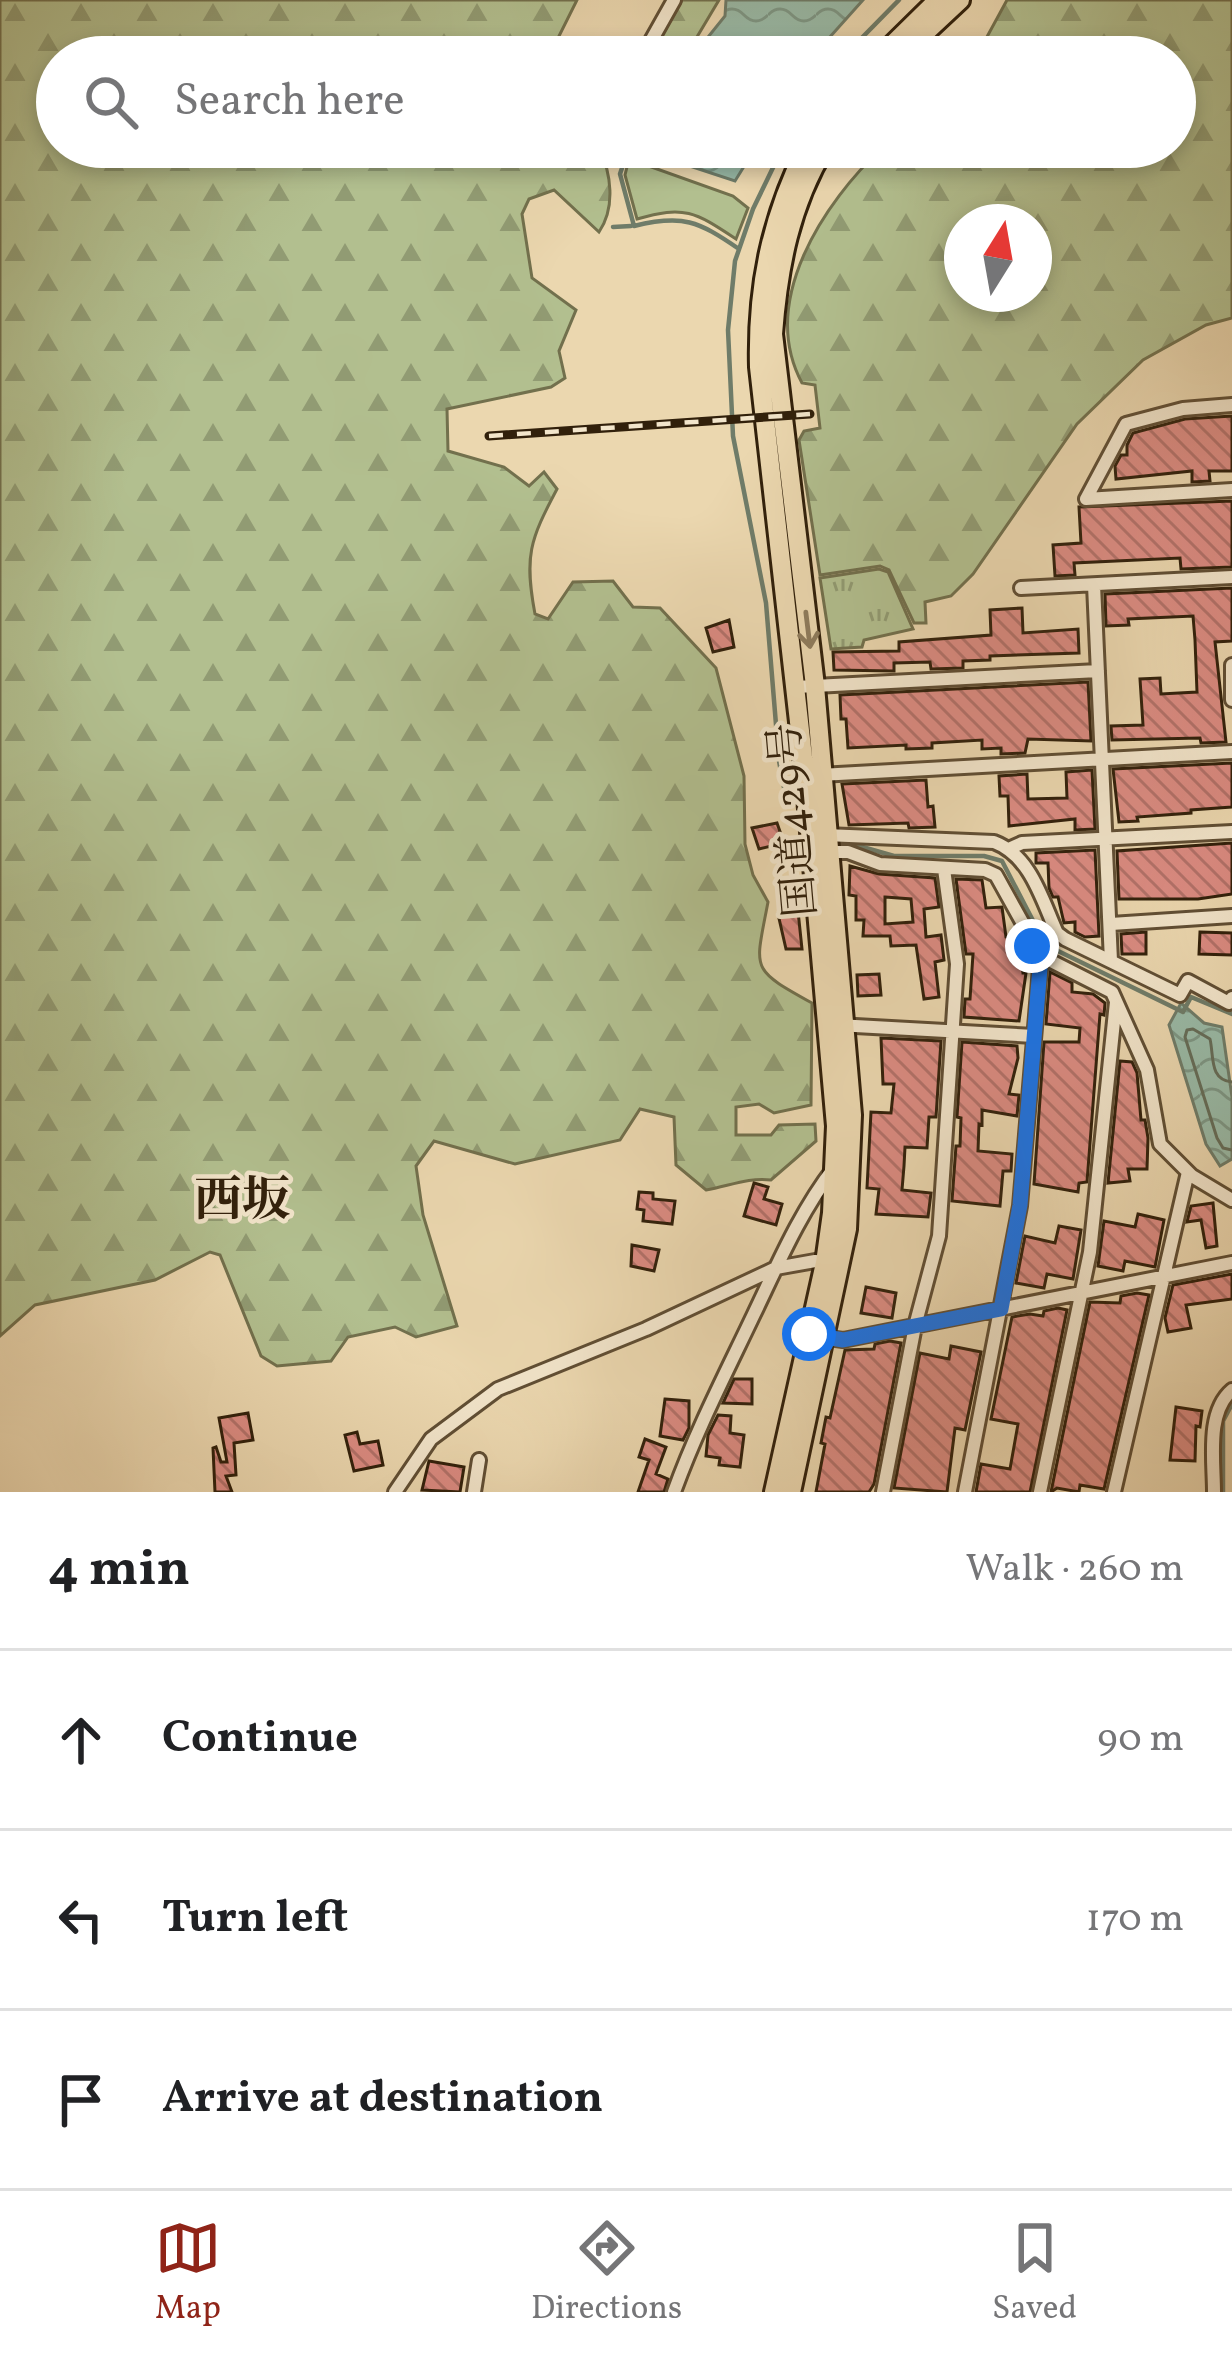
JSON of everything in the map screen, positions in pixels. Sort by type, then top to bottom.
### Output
[{"type":"highway","points":[[901,36],[938,0]]},
{"type":"highway","points":[[921,36],[960,0]]},
{"type":"highway","name":"国道429号","points":[[798,168],[777,214],[766,256],[758,325],[759,367],[806,686]]},
{"type":"highway","name":"国道429号","points":[[791,1492],[852,1149],[773,334],[785,242],[812,168]]},
{"type":"highway","name":"国道429号","points":[[832,1264],[837,1025]]},
{"type":"highway","name":"国道429号","points":[[775,1492],[817,1336]]},
{"type":"street","points":[[654,36],[674,0]]},
{"type":"street","points":[[1232,405],[1183,409],[1126,424],[1086,499],[1232,490]]},
{"type":"street","points":[[1021,588],[1232,578]]},
{"type":"street","points":[[1094,585],[1111,961]]},
{"type":"street","points":[[1232,665],[1232,700]]},
{"type":"street","points":[[806,686],[1098,671]]},
{"type":"street","points":[[814,775],[1232,752]]},
{"type":"street","points":[[1011,848],[1022,843],[1232,832]]},
{"type":"street","points":[[820,844],[994,842],[1011,848],[1028,869],[1057,934],[1180,995],[1188,981],[1229,1003],[1232,998]]},
{"type":"street","points":[[820,844],[880,864],[985,870],[996,875],[1041,956],[1020,1205],[965,1492]]},
{"type":"street","points":[[884,1492],[915,1325],[939,1236],[957,964],[944,869]]},
{"type":"street","points":[[1111,924],[1232,916]]},
{"type":"street","points":[[1041,956],[1112,992],[1147,1070],[1160,1144],[1188,1172],[1232,1200]]},
{"type":"street","points":[[1040,1492],[1090,1252],[1116,1000]]},
{"type":"street","points":[[837,1025],[1034,1036]]},
{"type":"street","points":[[674,1492],[776,1268],[813,1195],[835,1167]]},
{"type":"street","points":[[1114,1492],[1188,1172]]},
{"type":"street","points":[[817,1336],[843,1340],[1232,1263]]},
{"type":"street","points":[[395,1492],[431,1439],[498,1388],[610,1344],[776,1268],[832,1264]]},
{"type":"street","points":[[1214,1492],[1216,1418],[1219,1403],[1232,1390]]},
{"type":"street","points":[[474,1492],[479,1460]]},
{"type":"green space","points":[[0,0],[577,0],[559,36],[36,36],[36,168],[606,168],[608,212],[599,232],[554,190],[529,199],[522,214],[532,278],[576,310],[559,351],[565,378],[551,387],[447,409],[448,451],[504,467],[529,486],[544,472],[557,489],[532,549],[535,614],[548,619],[573,582],[613,581],[633,607],[660,608],[716,668],[744,776],[745,844],[753,875],[768,902],[762,965],[777,982],[812,1003],[811,1105],[774,1113],[759,1104],[736,1107],[736,1135],[771,1135],[779,1125],[815,1124],[816,1141],[771,1180],[706,1190],[676,1165],[674,1117],[640,1109],[620,1140],[515,1164],[434,1141],[416,1166],[423,1215],[457,1326],[416,1337],[395,1327],[348,1337],[331,1361],[277,1366],[261,1356],[220,1255],[210,1252],[155,1280],[35,1305],[0,1336]]},
{"type":"green space","points":[[682,0],[719,0],[698,36],[662,36]]},
{"type":"green space","points":[[1007,0],[1232,0],[1232,318],[1206,325],[1143,360],[1077,424],[973,574],[951,596],[925,602],[926,623],[914,623],[889,570],[880,566],[820,575],[799,440],[804,431],[820,428],[815,385],[802,383],[790,352],[788,319],[804,255],[839,196],[863,168],[1196,168],[1196,36],[987,36]]},
{"type":"green space","points":[[627,168],[654,168],[733,196],[748,208],[736,239],[689,214],[667,212],[637,219]]},
{"type":"green space","points":[[879,569],[888,572],[913,629],[864,640],[862,647],[831,649],[820,578]]},
{"type":"water","points":[[726,0],[863,0],[831,36],[709,36],[725,16]]},
{"type":"water","points":[[696,168],[743,168],[735,181]]},
{"type":"water","points":[[1181,1003],[1204,1023],[1222,1027],[1232,1097],[1232,1159],[1220,1166],[1206,1144],[1169,1025]]},
{"type":"building","points":[[1232,416],[1232,471],[1209,471],[1210,481],[1192,482],[1192,471],[1116,479],[1115,466],[1121,455],[1127,455],[1133,433],[1185,419]]},
{"type":"building","points":[[1232,501],[1232,567],[1181,569],[1180,558],[1074,563],[1075,575],[1055,576],[1053,545],[1081,543],[1079,507]]},
{"type":"building","points":[[1232,588],[1232,641],[1215,642],[1226,742],[1112,740],[1111,726],[1143,725],[1140,679],[1160,678],[1161,694],[1197,692],[1195,640],[1193,616],[1128,619],[1129,625],[1106,626],[1105,594]]},
{"type":"building","points":[[1022,608],[1023,633],[1078,629],[1079,653],[990,656],[990,660],[963,661],[963,668],[931,669],[930,662],[894,663],[894,671],[834,670],[833,652],[899,651],[899,642],[991,635],[990,610]]},
{"type":"building","points":[[729,620],[734,647],[713,652],[706,628]]},
{"type":"building","points":[[1088,682],[1091,741],[1028,739],[1025,753],[982,749],[982,740],[932,743],[932,748],[848,748],[846,719],[841,719],[840,695]]},
{"type":"building","points":[[1232,763],[1232,807],[1119,822],[1113,769]]},
{"type":"building","points":[[1092,770],[1095,829],[1075,830],[1075,819],[1009,826],[1008,796],[1000,796],[999,776],[1027,774],[1028,799],[1067,798],[1066,772]]},
{"type":"building","points":[[926,780],[935,827],[849,825],[842,784]]},
{"type":"building","points":[[777,823],[784,843],[759,849],[752,828]]},
{"type":"building","points":[[1232,843],[1232,894],[1119,899],[1117,851]]},
{"type":"building","points":[[1095,850],[1099,936],[1085,937],[1075,932],[1075,922],[1064,923],[1058,897],[1049,888],[1048,863],[1036,863],[1036,853]]},
{"type":"building","points":[[850,866],[879,874],[935,878],[939,907],[924,909],[926,937],[941,935],[944,960],[935,962],[939,997],[924,999],[916,945],[891,946],[890,936],[863,936],[864,920],[856,920],[856,896],[849,895]],"holes":[[[885,897],[911,899],[913,922],[885,924]]]},
{"type":"building","points":[[956,879],[982,880],[986,908],[1002,907],[1006,937],[1020,939],[1026,973],[1019,1021],[964,1017],[973,954],[966,954]]},
{"type":"building","points":[[798,911],[802,949],[786,949],[778,914]]},
{"type":"building","points":[[1146,932],[1146,954],[1122,954],[1121,934]]},
{"type":"building","points":[[1200,932],[1232,933],[1232,955],[1199,954]]},
{"type":"building","points":[[1050,972],[1072,983],[1072,992],[1093,994],[1105,1003],[1104,1015],[1100,1014],[1087,1182],[1079,1183],[1078,1192],[1034,1184],[1044,1042],[1079,1042],[1080,1028],[1046,1024]]},
{"type":"building","points":[[879,974],[881,995],[858,996],[857,975]]},
{"type":"building","points":[[881,1038],[941,1041],[936,1117],[929,1117],[927,1148],[905,1147],[902,1190],[931,1193],[928,1217],[876,1214],[879,1189],[867,1188],[871,1112],[891,1113],[894,1084],[883,1084]]},
{"type":"building","points":[[962,1042],[1017,1046],[1009,1094],[1019,1095],[1017,1116],[982,1110],[979,1124],[978,1151],[1012,1154],[1011,1171],[1003,1171],[1000,1206],[952,1201],[956,1146],[960,1146]]},
{"type":"building","points":[[1120,1061],[1132,1062],[1137,1073],[1141,1120],[1145,1120],[1148,1138],[1147,1169],[1128,1169],[1130,1181],[1108,1183]]},
{"type":"building","points":[[754,1183],[768,1187],[764,1199],[782,1204],[776,1225],[744,1216]]},
{"type":"building","points":[[639,1192],[675,1201],[672,1224],[643,1221],[644,1210],[637,1209]]},
{"type":"building","points":[[1213,1203],[1217,1246],[1206,1248],[1201,1220],[1187,1222],[1191,1206]]},
{"type":"building","points":[[1138,1214],[1164,1220],[1155,1267],[1125,1261],[1123,1271],[1098,1266],[1104,1221],[1135,1227]]},
{"type":"building","points":[[1059,1226],[1081,1230],[1073,1279],[1047,1274],[1044,1288],[1016,1283],[1025,1236],[1055,1243]]},
{"type":"building","points":[[632,1245],[659,1250],[654,1271],[631,1266]]},
{"type":"building","points":[[1232,1274],[1232,1299],[1186,1305],[1191,1328],[1168,1332],[1165,1318],[1173,1285]]},
{"type":"building","points":[[866,1287],[896,1293],[892,1318],[861,1313]]},
{"type":"building","points":[[1149,1295],[1104,1489],[1080,1485],[1079,1492],[1057,1488],[1051,1492],[1090,1302],[1120,1303],[1121,1296]]},
{"type":"building","points":[[1067,1310],[1030,1492],[976,1492],[981,1464],[1010,1469],[1018,1424],[991,1419],[1012,1317],[1043,1316],[1044,1311]]},
{"type":"building","points":[[901,1343],[874,1484],[869,1492],[816,1492],[826,1417],[830,1418],[845,1350],[874,1349],[875,1344]]},
{"type":"building","points":[[951,1346],[981,1352],[965,1430],[955,1428],[947,1492],[894,1488],[920,1353],[949,1359]]},
{"type":"building","points":[[734,1379],[752,1379],[752,1404],[723,1403]]},
{"type":"building","points":[[665,1399],[689,1401],[689,1428],[683,1440],[660,1436]]},
{"type":"building","points":[[1176,1407],[1202,1411],[1200,1427],[1196,1426],[1195,1461],[1170,1460]]},
{"type":"building","points":[[248,1413],[253,1440],[234,1443],[236,1475],[226,1476],[232,1492],[215,1492],[213,1448],[221,1462],[227,1462],[219,1418]]},
{"type":"building","points":[[718,1415],[731,1416],[730,1433],[744,1435],[740,1467],[719,1465],[720,1458],[706,1456],[708,1435]]},
{"type":"building","points":[[357,1432],[360,1444],[378,1441],[383,1465],[354,1471],[345,1435]]},
{"type":"building","points":[[645,1439],[666,1447],[656,1474],[668,1479],[664,1492],[638,1492],[649,1460],[639,1457]]},
{"type":"building","points":[[429,1461],[464,1467],[460,1492],[422,1490]]},
{"type":"waterway","points":[[864,36],[899,0]]},
{"type":"waterway","points":[[622,168],[634,226],[690,222],[739,249]]},
{"type":"waterway","points":[[773,168],[735,261],[728,330],[733,436],[766,603],[786,798]]},
{"type":"waterway","points":[[613,227],[631,226]]},
{"type":"waterway","points":[[859,846],[894,856],[984,856],[1002,861],[1042,938],[1056,950],[1183,1012]]},
{"type":"waterway","points":[[1183,1012],[1191,997],[1232,1014]]},
{"type":"waterway","points":[[1223,1492],[1223,1421],[1232,1404]]},
{"type":"railway","points":[[489,436],[810,414]]},
{"type":"district","name":"西坂","points":[[242,1198]]},
{"type":"route","points":[[809,1334],[843,1340],[1001,1309],[1020,1205],[1041,956],[1032,946]]}]
